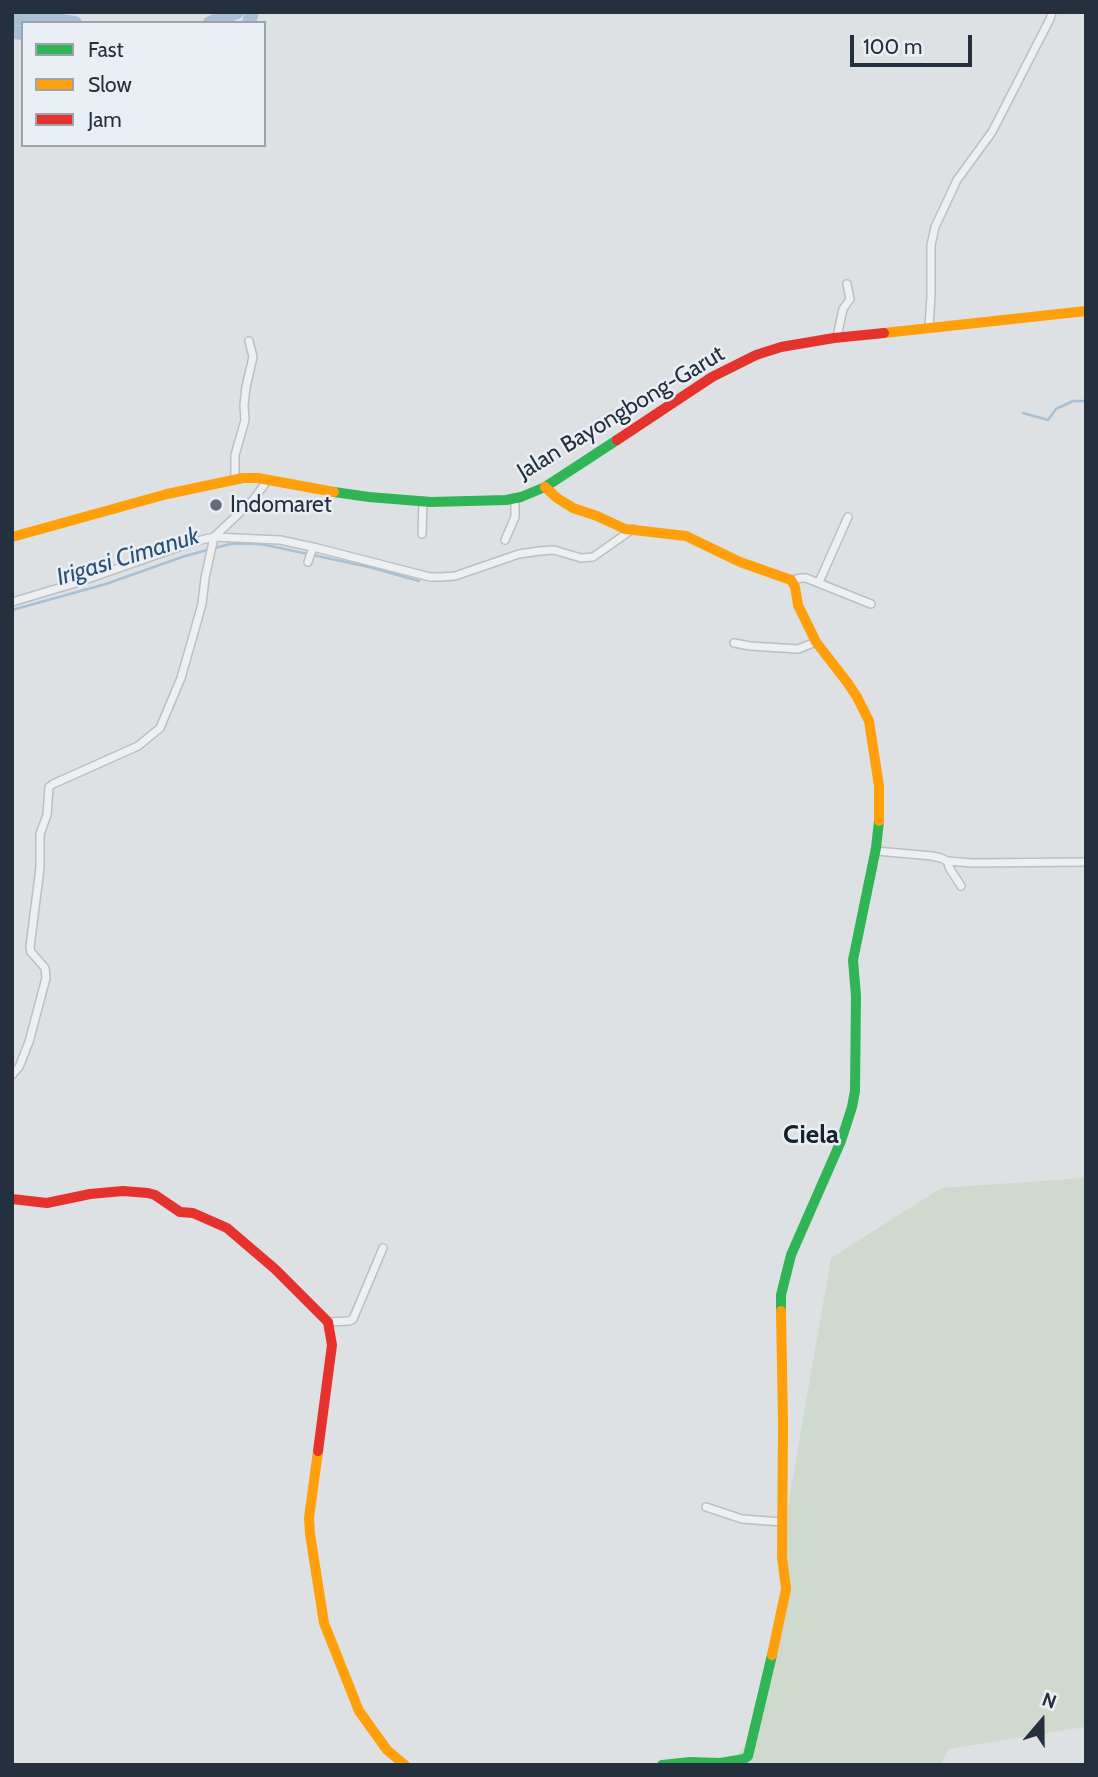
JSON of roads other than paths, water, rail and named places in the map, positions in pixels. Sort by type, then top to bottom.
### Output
[{"type":"street","points":[[929,328],[931,245],[935,227],[957,180],[992,132],[1052,12]]},
{"type":"street","points":[[837,337],[841,313],[850,299],[847,284]]},
{"type":"street","name":"Jalan Bayongbong-Garut","points":[[12,537],[167,495],[250,477],[369,497],[424,501],[492,501],[514,498],[545,487],[721,372],[756,355],[781,347],[837,337],[1086,311]]},
{"type":"street","points":[[235,479],[234,455],[245,420],[246,387],[253,357],[249,341]]},
{"type":"street","points":[[12,1075],[19,1067],[30,1042],[46,978],[45,968],[30,952],[30,947],[40,868],[40,834],[47,815],[49,788],[138,746],[160,728],[181,678],[202,604],[214,538],[253,500],[267,481]]},
{"type":"street","points":[[545,487],[573,509],[611,523],[629,529],[686,536],[749,565],[791,580],[802,578],[819,582],[871,604]]},
{"type":"street","points":[[505,540],[516,517],[514,498]]},
{"type":"street","points":[[422,534],[424,501]]},
{"type":"street","points":[[819,582],[848,517]]},
{"type":"street","points":[[12,602],[92,578],[194,542],[214,538],[280,540],[310,554],[440,577],[455,576],[519,554],[540,551],[554,550],[581,558],[593,557],[629,529]]},
{"type":"street","points":[[662,1765],[690,1762],[721,1764],[747,1756],[785,1603],[782,1557],[781,1295],[791,1255],[841,1141],[855,1091],[856,996],[853,960],[876,851],[880,807],[878,781],[869,721],[857,697],[816,642],[798,605],[791,580]]},
{"type":"street","points":[[734,643],[798,649],[816,642]]},
{"type":"street","points":[[876,851],[932,856],[964,863],[1086,862]]},
{"type":"street","points":[[947,861],[961,886]]},
{"type":"street","points":[[12,1199],[47,1203],[90,1194],[123,1191],[155,1195],[175,1210],[193,1213],[227,1228],[275,1269],[328,1322],[332,1345],[309,1518],[324,1623],[359,1711],[387,1751],[405,1765]]},
{"type":"street","points":[[328,1322],[353,1319],[383,1248]]},
{"type":"street","points":[[706,1507],[742,1519],[782,1522]]},
{"type":"waterway","points":[[215,21],[237,12]]},
{"type":"waterway","points":[[250,21],[252,12]]},
{"type":"waterway","points":[[12,18],[62,21]]},
{"type":"waterway","points":[[12,32],[21,33]]},
{"type":"waterway","points":[[1023,413],[1048,420],[1056,409],[1073,401],[1086,401]]},
{"type":"waterway","name":"Irigasi Cimanuk","points":[[12,610],[106,584],[185,556],[230,544],[261,544],[369,567],[419,581]]},
{"type":"place","name":"Indomaret","points":[[216,505]]},
{"type":"district","name":"Ciela","points":[[811,1135]]}]
